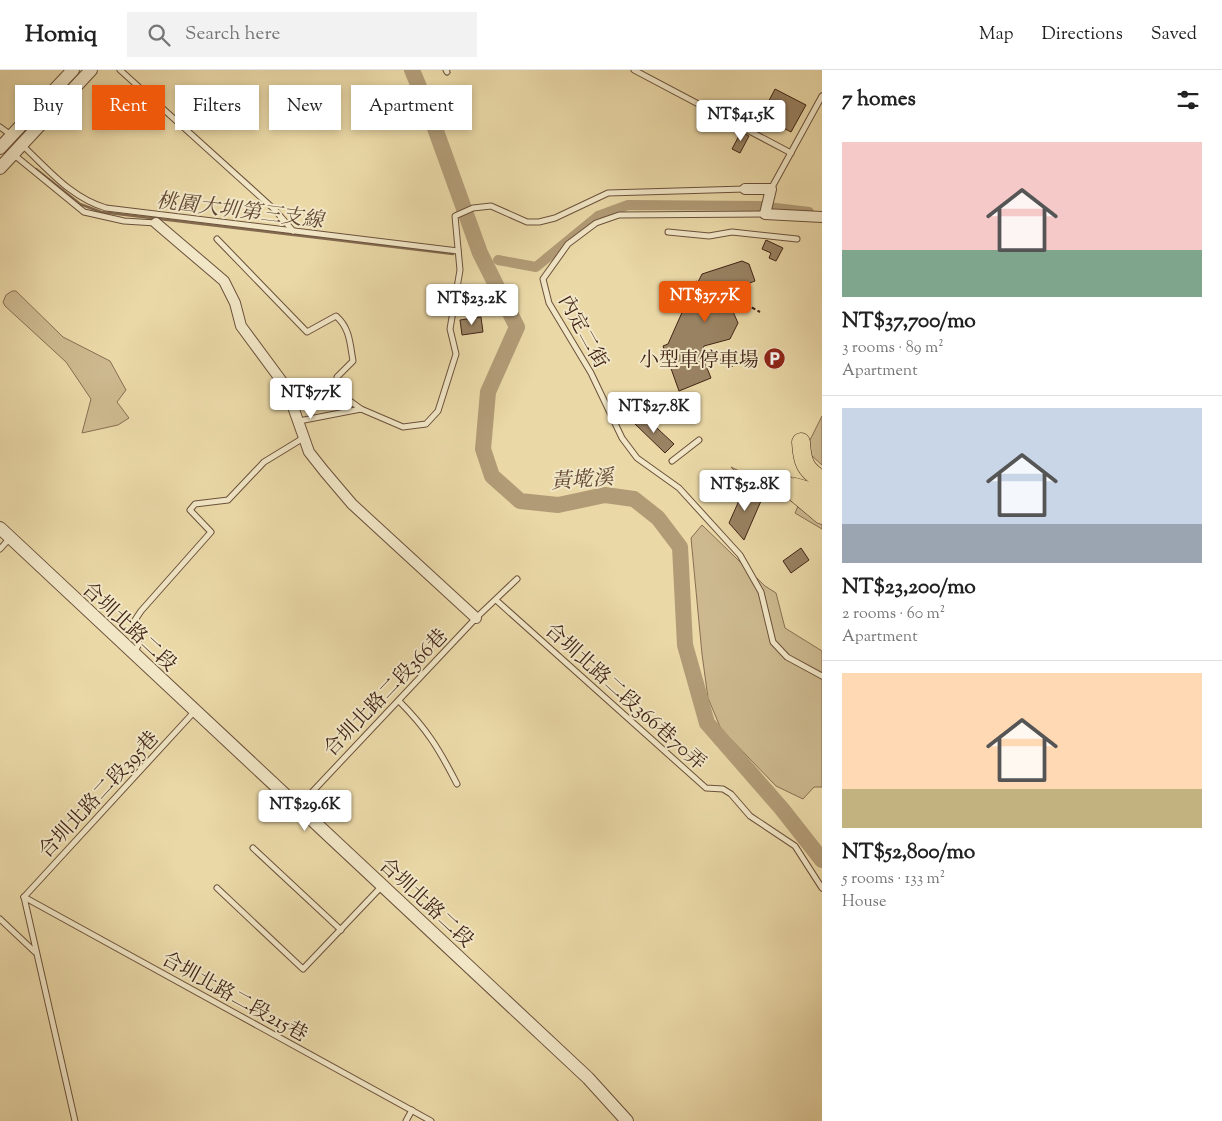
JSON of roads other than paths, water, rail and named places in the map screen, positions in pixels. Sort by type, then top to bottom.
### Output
[{"type":"highway","points":[[822,472],[804,454],[801,442],[802,459],[806,470],[822,480]]},
{"type":"highway","points":[[822,494],[785,484],[822,515]]},
{"type":"street","points":[[17,150],[3,143],[73,70]]},
{"type":"street","points":[[0,168],[91,70]]},
{"type":"street","points":[[745,189],[770,191],[765,212],[822,217]]},
{"type":"street","points":[[156,219],[224,281],[235,303],[241,326],[286,386],[309,452],[352,504],[476,618]]},
{"type":"street","name":"合圳北路二段","points":[[0,528],[194,712],[588,1078],[627,1121]]},
{"type":"lane","points":[[120,70],[275,210],[293,232]]},
{"type":"lane","points":[[634,70],[791,153]]},
{"type":"lane","points":[[770,191],[822,96]]},
{"type":"lane","points":[[0,127],[3,143]]},
{"type":"lane","points":[[17,150],[37,162],[85,201],[106,208],[156,219]]},
{"type":"lane","points":[[17,150],[84,212],[124,221],[156,219],[215,220],[293,232],[458,251]]},
{"type":"lane","points":[[217,239],[307,332],[336,316],[344,322],[348,331],[352,361],[337,377],[336,385],[346,398],[361,409],[403,427],[426,424],[438,411],[456,354],[450,329],[460,270],[455,216],[473,208],[491,206],[527,222],[539,222],[555,218],[608,193],[745,189]]},
{"type":"lane","name":"內定二街","points":[[765,212],[619,215],[596,223],[568,244],[543,279],[550,303],[591,373],[622,438],[637,458],[679,488],[740,555],[761,592],[773,642],[787,657],[822,676]]},
{"type":"lane","points":[[668,232],[709,236],[732,232],[797,239]]},
{"type":"lane","points":[[298,421],[361,409]]},
{"type":"lane","points":[[134,654],[139,644],[135,620],[211,532],[190,510],[195,504],[228,500],[264,462],[305,437]]},
{"type":"lane","points":[[672,461],[699,440]]},
{"type":"lane","points":[[0,549],[10,538]]},
{"type":"lane","name":"合圳北路二段366巷","points":[[298,807],[476,618],[517,579]]},
{"type":"lane","name":"合圳北路二段366巷70弄","points":[[496,600],[706,788],[723,789],[731,794],[750,816],[795,846],[822,888]]},
{"type":"lane","points":[[399,701],[423,725],[437,745],[457,784]]},
{"type":"lane","name":"合圳北路二段395巷","points":[[24,897],[194,712]]},
{"type":"lane","points":[[254,848],[341,930]]},
{"type":"lane","points":[[217,888],[304,970],[382,886]]},
{"type":"lane","points":[[24,897],[75,1121]]},
{"type":"lane","name":"合圳北路二段215巷","points":[[24,897],[431,1121]]},
{"type":"lane","points":[[0,919],[36,952]]},
{"type":"lane","points":[[406,1121],[412,1110]]},
{"type":"waterway","name":"黃墘溪","points":[[412,70],[427,106],[480,253],[517,327],[488,392],[483,449],[492,476],[520,501],[558,505],[605,495],[634,499],[658,518],[680,547],[685,645],[707,723],[782,809],[822,860]]},
{"type":"waterway","name":"桃園大圳第三支線","points":[[36,169],[80,204],[101,212],[453,254]]},
{"type":"waterway","name":"桃園大圳第三支線","points":[[498,260],[536,267],[598,216],[628,205],[760,206],[809,212]]},
{"type":"place","name":"小型車停車場","points":[[775,359]]}]
